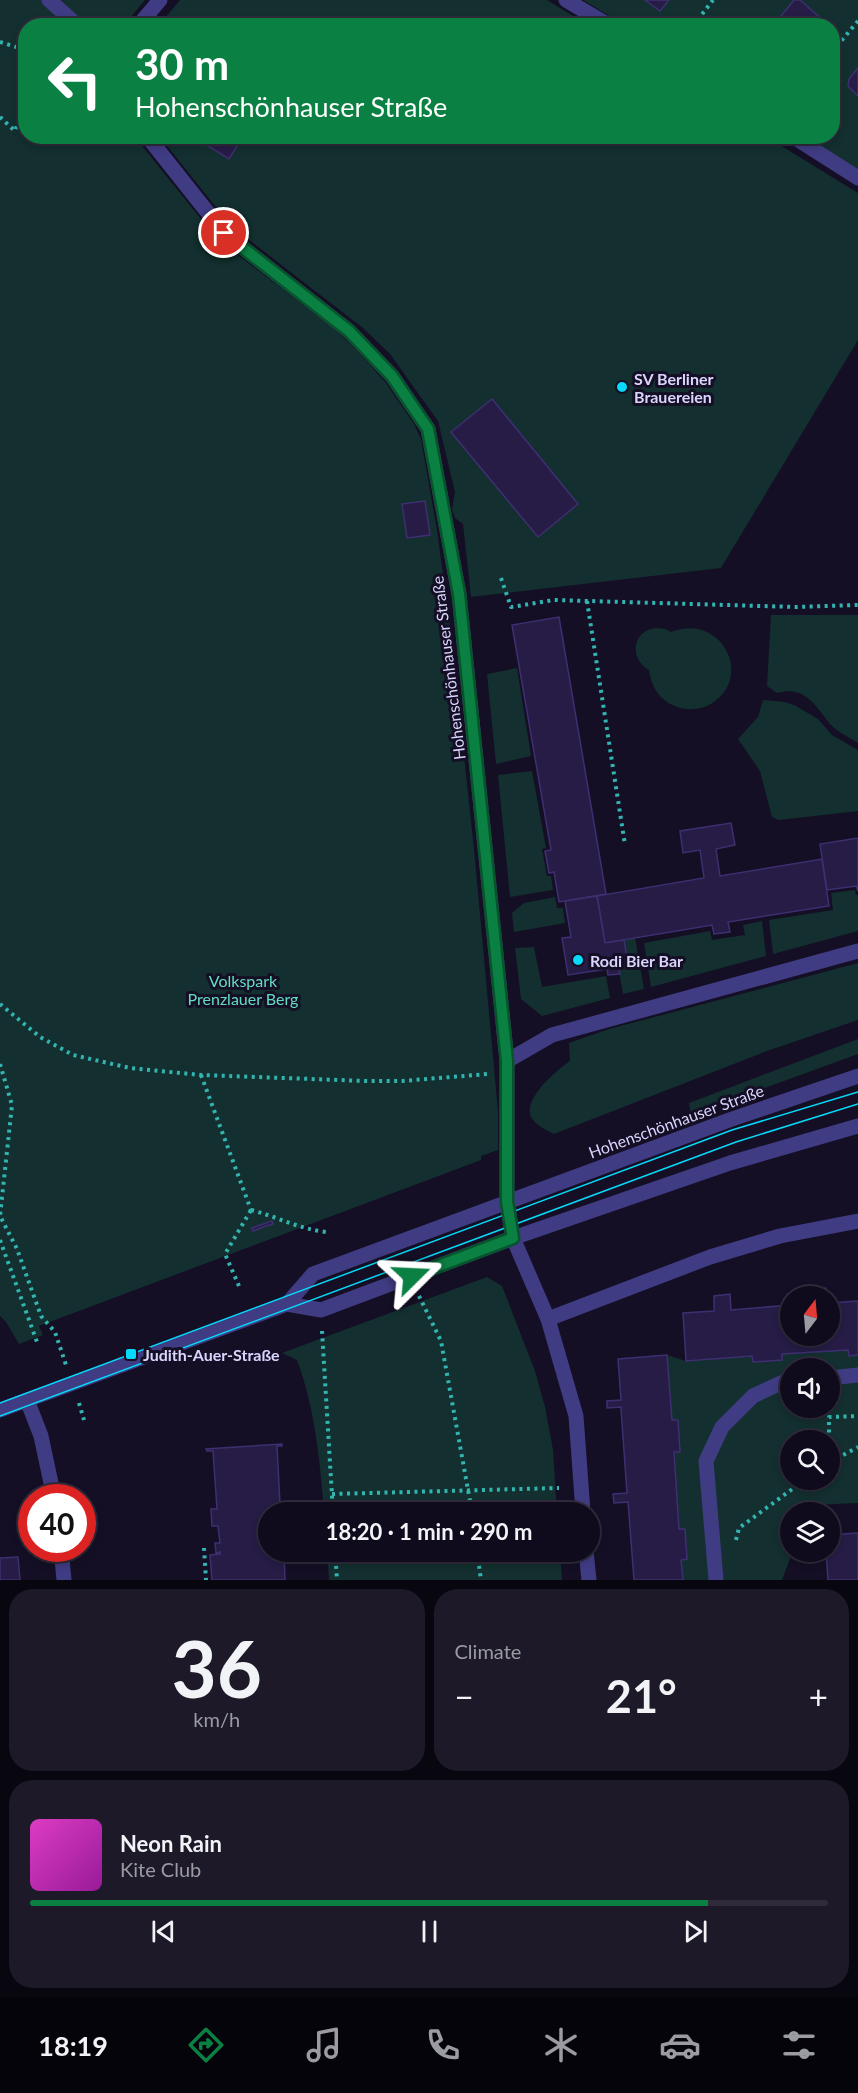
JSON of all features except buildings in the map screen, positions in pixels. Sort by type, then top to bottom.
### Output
[{"type":"street","points":[[49,0],[69,18]]},
{"type":"street","points":[[145,18],[160,0]]},
{"type":"street","points":[[566,0],[596,18]]},
{"type":"street","name":"Hohenschönhauser Straße","points":[[153,144],[224,233],[349,331],[398,385],[428,429],[459,594],[507,1061],[507,1202],[513,1238],[548,1319],[576,1416],[582,1502]]},
{"type":"street","points":[[805,144],[858,178]]},
{"type":"street","points":[[507,1061],[552,1035],[858,951]]},
{"type":"street","name":"Hohenschönhauser Straße","points":[[0,1410],[287,1304],[313,1274],[732,1119],[858,1076]]},
{"type":"street","points":[[287,1304],[321,1310],[513,1238],[730,1163],[858,1126]]},
{"type":"street","points":[[548,1319],[710,1257],[780,1236],[858,1221]]},
{"type":"street","points":[[840,1377],[858,1375]]},
{"type":"street","points":[[716,1580],[706,1461],[722,1427],[753,1396],[780,1383]]},
{"type":"street","points":[[27,1400],[41,1436],[51,1484]]},
{"type":"street","points":[[62,1562],[64,1580]]},
{"type":"street","points":[[587,1562],[589,1580]]},
{"type":"path","points":[[699,18],[713,0]]},
{"type":"path","points":[[840,42],[858,21]]},
{"type":"path","points":[[0,42],[18,48]]},
{"type":"path","points":[[0,117],[15,131],[18,123]]},
{"type":"path","points":[[501,578],[511,607],[554,600],[796,607],[858,605]]},
{"type":"path","points":[[587,601],[625,845]]},
{"type":"path","points":[[0,1004],[40,1036],[73,1054],[130,1068],[201,1075],[402,1082],[488,1074]]},
{"type":"path","points":[[0,1064],[12,1105],[0,1216],[17,1249],[41,1317],[55,1332]]},
{"type":"path","points":[[201,1075],[251,1210]]},
{"type":"path","points":[[251,1210],[303,1229],[326,1232]]},
{"type":"path","points":[[238,1286],[225,1254],[251,1210]]},
{"type":"path","points":[[0,1240],[38,1342]]},
{"type":"path","points":[[419,1295],[441,1341],[471,1502]]},
{"type":"path","points":[[322,1331],[332,1502]]},
{"type":"path","points":[[829,1430],[829,1417],[858,1416]]},
{"type":"path","points":[[840,1457],[858,1447]]},
{"type":"path","points":[[332,1494],[581,1487]]},
{"type":"path","points":[[733,1549],[739,1528],[791,1490]]},
{"type":"path","points":[[204,1548],[206,1580]]},
{"type":"path","points":[[336,1562],[337,1580]]},
{"type":"path","points":[[479,1562],[481,1580]]},
{"type":"green space","name":"Volkspark Prenzlauer Berg","points":[[0,0],[145,0],[130,18],[18,18],[18,144],[141,144],[217,239],[337,331],[386,383],[414,424],[421,439],[450,625],[474,849],[498,1111],[498,1150],[481,1156],[481,1160],[39,1326],[43,1335],[19,1344],[0,1316]]},
{"type":"green space","points":[[180,0],[547,0],[577,18],[165,18]]},
{"type":"green space","points":[[583,0],[858,0],[858,170],[815,144],[840,144],[840,18],[613,18]]},
{"type":"green space","name":"SV Berliner Brauereien","points":[[166,144],[778,144],[858,193],[858,340],[721,568],[471,597],[463,524],[455,518],[452,509],[455,492],[438,421],[390,354],[363,328],[231,226]]},
{"type":"green space","points":[[771,615],[858,615],[858,743],[833,727],[814,704],[802,694],[787,691],[777,693],[767,686]]},
{"type":"green space","points":[[656,628],[671,632],[689,628],[705,631],[717,639],[726,650],[731,664],[730,679],[724,692],[711,704],[698,709],[679,708],[664,700],[657,692],[649,670],[638,659],[636,652],[638,639],[642,634]]},
{"type":"green space","points":[[517,668],[531,756],[496,764],[487,674]]},
{"type":"green space","points":[[763,700],[785,702],[796,706],[818,719],[832,735],[858,750],[858,811],[779,820],[772,817],[760,771],[738,739],[758,717]]},
{"type":"green space","points":[[532,771],[546,848],[542,849],[547,876],[551,876],[553,890],[510,897],[498,775]]},
{"type":"green space","points":[[855,890],[858,895],[858,931],[773,954],[769,920],[833,910],[831,893]]},
{"type":"green space","points":[[555,897],[557,908],[563,908],[565,923],[514,932],[512,913],[524,903]]},
{"type":"green space","points":[[762,921],[766,956],[651,987],[644,943],[710,931],[712,940],[745,935],[743,925]]},
{"type":"green space","points":[[635,938],[644,989],[623,994],[618,966],[628,964],[624,940]]},
{"type":"green space","points":[[534,947],[542,987],[606,976],[610,998],[542,1016],[521,999],[515,948]]},
{"type":"green space","points":[[858,963],[858,1020],[767,1051],[554,1134],[538,1125],[531,1117],[530,1110],[536,1093],[570,1061],[569,1043],[609,1029]]},
{"type":"green space","points":[[858,1039],[858,1054],[691,1115],[689,1103]]},
{"type":"green space","points":[[487,1277],[502,1286],[535,1371],[553,1450],[556,1502],[323,1502],[312,1416],[303,1378],[297,1360],[282,1353]]},
{"type":"green space","points":[[848,1350],[858,1355],[858,1503],[780,1502],[780,1562],[789,1562],[782,1580],[683,1580],[681,1560],[687,1558],[685,1530],[679,1529],[674,1452],[679,1452],[678,1420],[672,1420],[667,1355],[686,1361],[752,1356],[753,1362],[780,1360],[780,1418],[840,1418],[840,1358],[782,1358],[782,1354]]},
{"type":"green space","points":[[328,1562],[561,1562],[562,1580],[329,1580]]},
{"type":"tram line","points":[[0,1403],[732,1130],[858,1092]]},
{"type":"tram line","points":[[0,1416],[736,1142],[858,1104]]},
{"type":"place","name":"SV Berliner Brauereien","points":[[622,387]]},
{"type":"place","name":"Rodi Bier Bar","points":[[578,960]]},
{"type":"place","name":"Judith-Auer-Straße","points":[[131,1354]]},
{"type":"route","points":[[224,233],[349,331],[392,376],[428,429],[459,594],[507,1061],[507,1202],[513,1238],[412,1276]]}]
